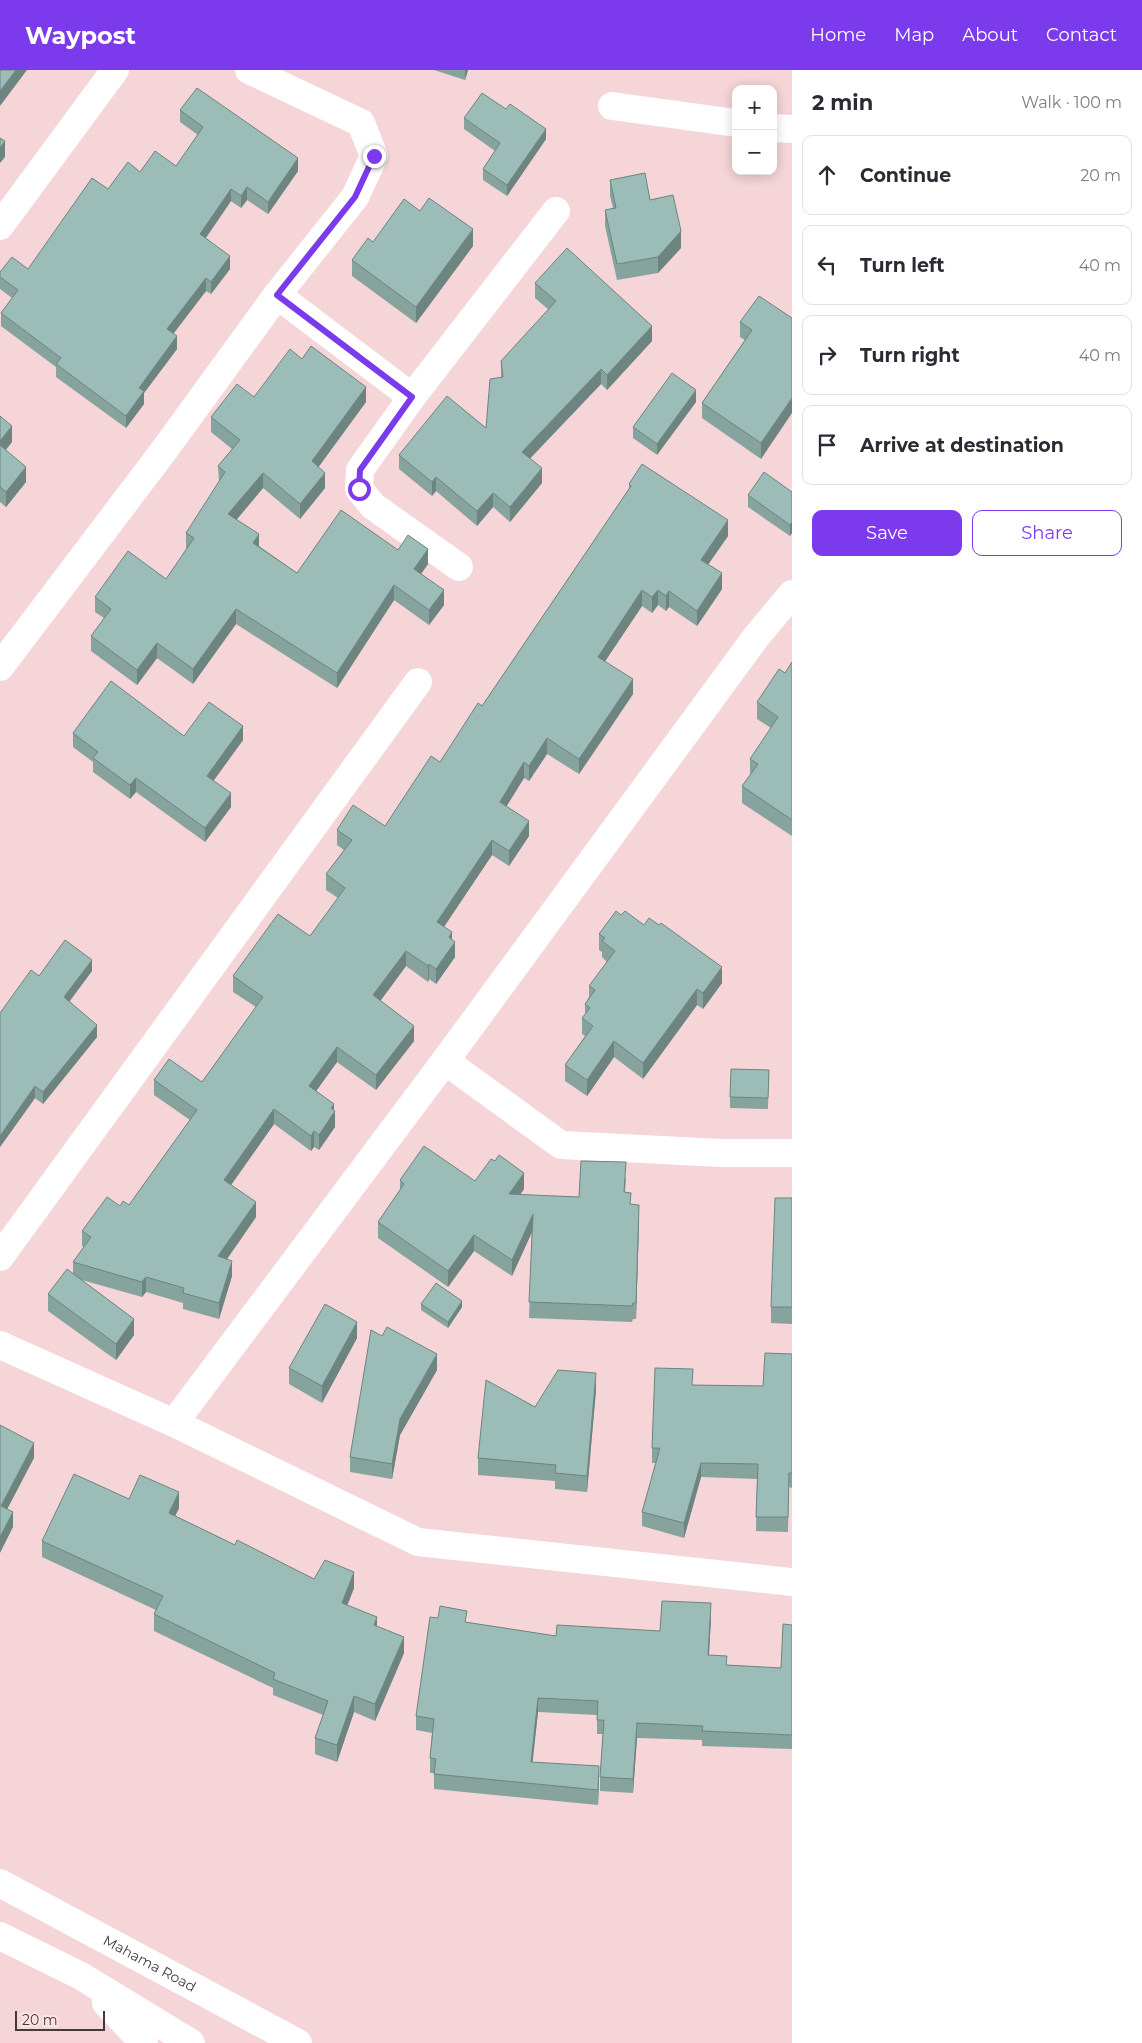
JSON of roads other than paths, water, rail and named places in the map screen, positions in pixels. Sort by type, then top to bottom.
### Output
[{"type":"street","points":[[0,226],[115,70]]},
{"type":"street","points":[[0,667],[165,449],[277,295],[355,197],[374,156],[361,123],[249,70]]},
{"type":"street","points":[[612,106],[732,123]]},
{"type":"street","points":[[777,128],[792,129]]},
{"type":"street","points":[[459,567],[373,506],[359,489],[360,470],[412,397],[556,211]]},
{"type":"street","points":[[277,295],[412,397]]},
{"type":"street","points":[[174,1423],[445,1061],[756,637],[792,594]]},
{"type":"street","points":[[0,1258],[418,682]]},
{"type":"street","points":[[445,1061],[561,1145],[722,1153],[792,1153]]},
{"type":"street","points":[[0,1345],[174,1423],[418,1542],[792,1582]]},
{"type":"street","name":"Mahama Road","points":[[0,1883],[298,2043]]},
{"type":"street","points":[[0,1936],[81,1976],[191,2043]]},
{"type":"street","points":[[81,1976],[144,2043]]}]
